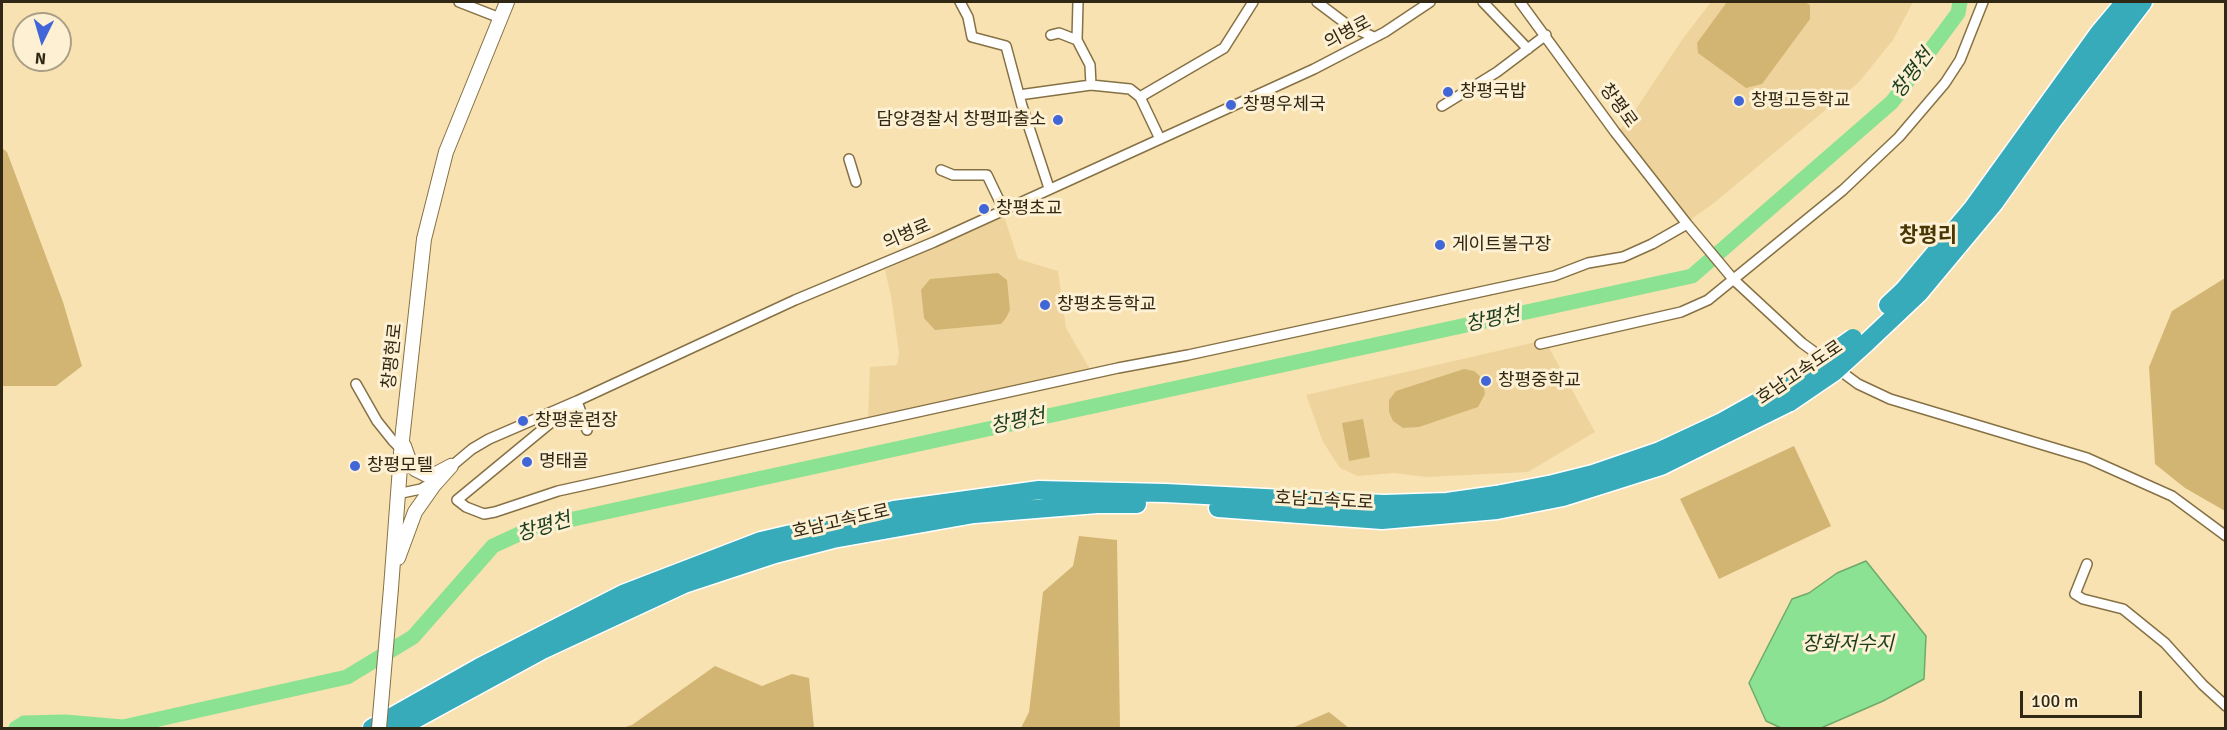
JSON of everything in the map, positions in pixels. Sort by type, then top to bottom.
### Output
[{"type":"highway","name":"호남고속도로","points":[[1859,341],[1974,208],[2099,33],[2125,2]]},
{"type":"highway","name":"호남고속도로","points":[[399,729],[542,650],[684,584],[775,554],[833,539],[974,514],[1097,504],[1168,504],[1382,520],[1497,510],[1563,497],[1661,466],[1785,396],[1919,293],[1994,203],[2053,120],[2143,2]]},
{"type":"highway","name":"호남고속도로","points":[[372,729],[480,667],[623,594],[772,538],[894,510],[1038,490],[1166,493],[1384,504],[1447,502],[1563,482],[1660,451],[1719,423],[1785,396]]},
{"type":"main road","name":"창평현로","points":[[378,729],[401,449],[424,239],[446,152],[507,2]]},
{"type":"main road","points":[[403,434],[405,453],[415,469],[432,476],[451,466]]},
{"type":"main road","points":[[391,582],[416,512],[434,485],[451,466]]},
{"type":"street","points":[[459,2],[500,18]]},
{"type":"street","points":[[960,2],[968,17],[972,37],[1006,46],[1049,188]]},
{"type":"street","points":[[1078,2],[1077,40],[1090,65],[1091,85]]},
{"type":"street","points":[[1140,97],[1224,48],[1253,2]]},
{"type":"street","points":[[1317,2],[1349,26],[1374,38]]},
{"type":"street","name":"의병로","points":[[398,494],[421,489],[489,439],[795,300],[933,242],[1314,69],[1374,38],[1430,2]]},
{"type":"street","points":[[1483,2],[1528,49]]},
{"type":"street","name":"창평로","points":[[1520,2],[1615,132],[1689,226],[1733,279],[1802,343],[1858,384],[1900,402],[2087,458],[2172,496],[2226,536]]},
{"type":"street","points":[[1540,344],[1681,312],[1708,300],[1843,190],[1899,137],[1945,83],[1960,60],[1983,2]]},
{"type":"street","points":[[1051,34],[1059,33],[1077,40]]},
{"type":"street","points":[[1442,106],[1497,72],[1546,35]]},
{"type":"street","points":[[1019,95],[1091,85],[1130,89],[1140,97],[1160,139]]},
{"type":"street","points":[[849,159],[856,182]]},
{"type":"street","points":[[941,170],[952,175],[987,175],[1005,208]]},
{"type":"street","points":[[587,430],[577,401],[457,500],[466,507],[484,514],[495,512],[580,486],[1118,368],[1554,276],[1588,262],[1623,257],[1689,226]]},
{"type":"street","points":[[356,384],[377,421],[401,449]]},
{"type":"street","points":[[2087,564],[2074,594],[2083,599],[2123,609],[2165,643],[2203,685],[2226,706]]},
{"type":"shaded area","name":"창평고등학교","points":[[1711,2],[1913,2],[1893,40],[1859,82],[1714,203],[1687,222],[1617,132],[1628,121],[1684,37]]},
{"type":"shaded area","points":[[1727,2],[1805,2],[1810,5],[1810,19],[1762,84],[1746,88],[1698,53],[1697,43]]},
{"type":"shaded area","points":[[2,148],[7,152],[63,302],[82,366],[56,386],[2,386]]},
{"type":"shaded area","name":"창평초등학교","points":[[1003,213],[1018,259],[1058,271],[1066,328],[1091,371],[868,420],[870,367],[897,365],[899,353],[885,270]]},
{"type":"shaded area","points":[[998,273],[1007,280],[1010,310],[1001,324],[935,330],[924,318],[921,290],[930,279]]},
{"type":"shaded area","points":[[2225,278],[2225,511],[2185,488],[2155,464],[2149,367],[2172,311]]},
{"type":"shaded area","name":"창평중학교","points":[[1545,340],[1595,432],[1528,472],[1426,477],[1394,473],[1358,476],[1340,468],[1323,442],[1306,395]]},
{"type":"shaded area","points":[[1464,369],[1474,371],[1482,378],[1485,394],[1478,407],[1419,427],[1403,428],[1393,421],[1389,412],[1389,400],[1396,391]]},
{"type":"shaded area","points":[[1363,419],[1370,457],[1349,461],[1342,423]]},
{"type":"shaded area","points":[[1794,446],[1831,526],[1719,579],[1680,499]]},
{"type":"shaded area","points":[[1079,536],[1117,540],[1120,728],[1021,728],[1029,712],[1043,592],[1073,566]]},
{"type":"shaded area","points":[[715,666],[762,686],[792,674],[809,678],[814,728],[622,728],[632,725]]},
{"type":"shaded area","points":[[1329,712],[1349,728],[1292,728]]},
{"type":"water","name":"장화저수지","points":[[1866,561],[1926,636],[1924,679],[1883,701],[1821,728],[1781,728],[1766,721],[1749,683],[1792,599],[1809,593],[1837,573]]},
{"type":"waterway","name":"창평천","points":[[16,728],[24,723],[65,722],[123,727],[347,677],[413,637],[493,546],[532,528],[1692,276],[1892,102],[1958,13],[1960,2]]},
{"type":"place","name":"창평국밥","points":[[1448,92]]},
{"type":"place","name":"창평고등학교","points":[[1739,101]]},
{"type":"place","name":"창평우체국","points":[[1231,105]]},
{"type":"place","name":"담양경찰서 창평파출소","points":[[1058,120]]},
{"type":"place","name":"창평초교","points":[[984,209]]},
{"type":"place","name":"게이트볼구장","points":[[1440,245]]},
{"type":"place","name":"창평초등학교","points":[[1045,305]]},
{"type":"place","name":"창평중학교","points":[[1486,381]]},
{"type":"place","name":"창평훈련장","points":[[523,421]]},
{"type":"place","name":"명태골","points":[[527,462]]},
{"type":"place","name":"창평모텔","points":[[355,466]]},
{"type":"district","name":"창평리","points":[[1928,236]]}]
